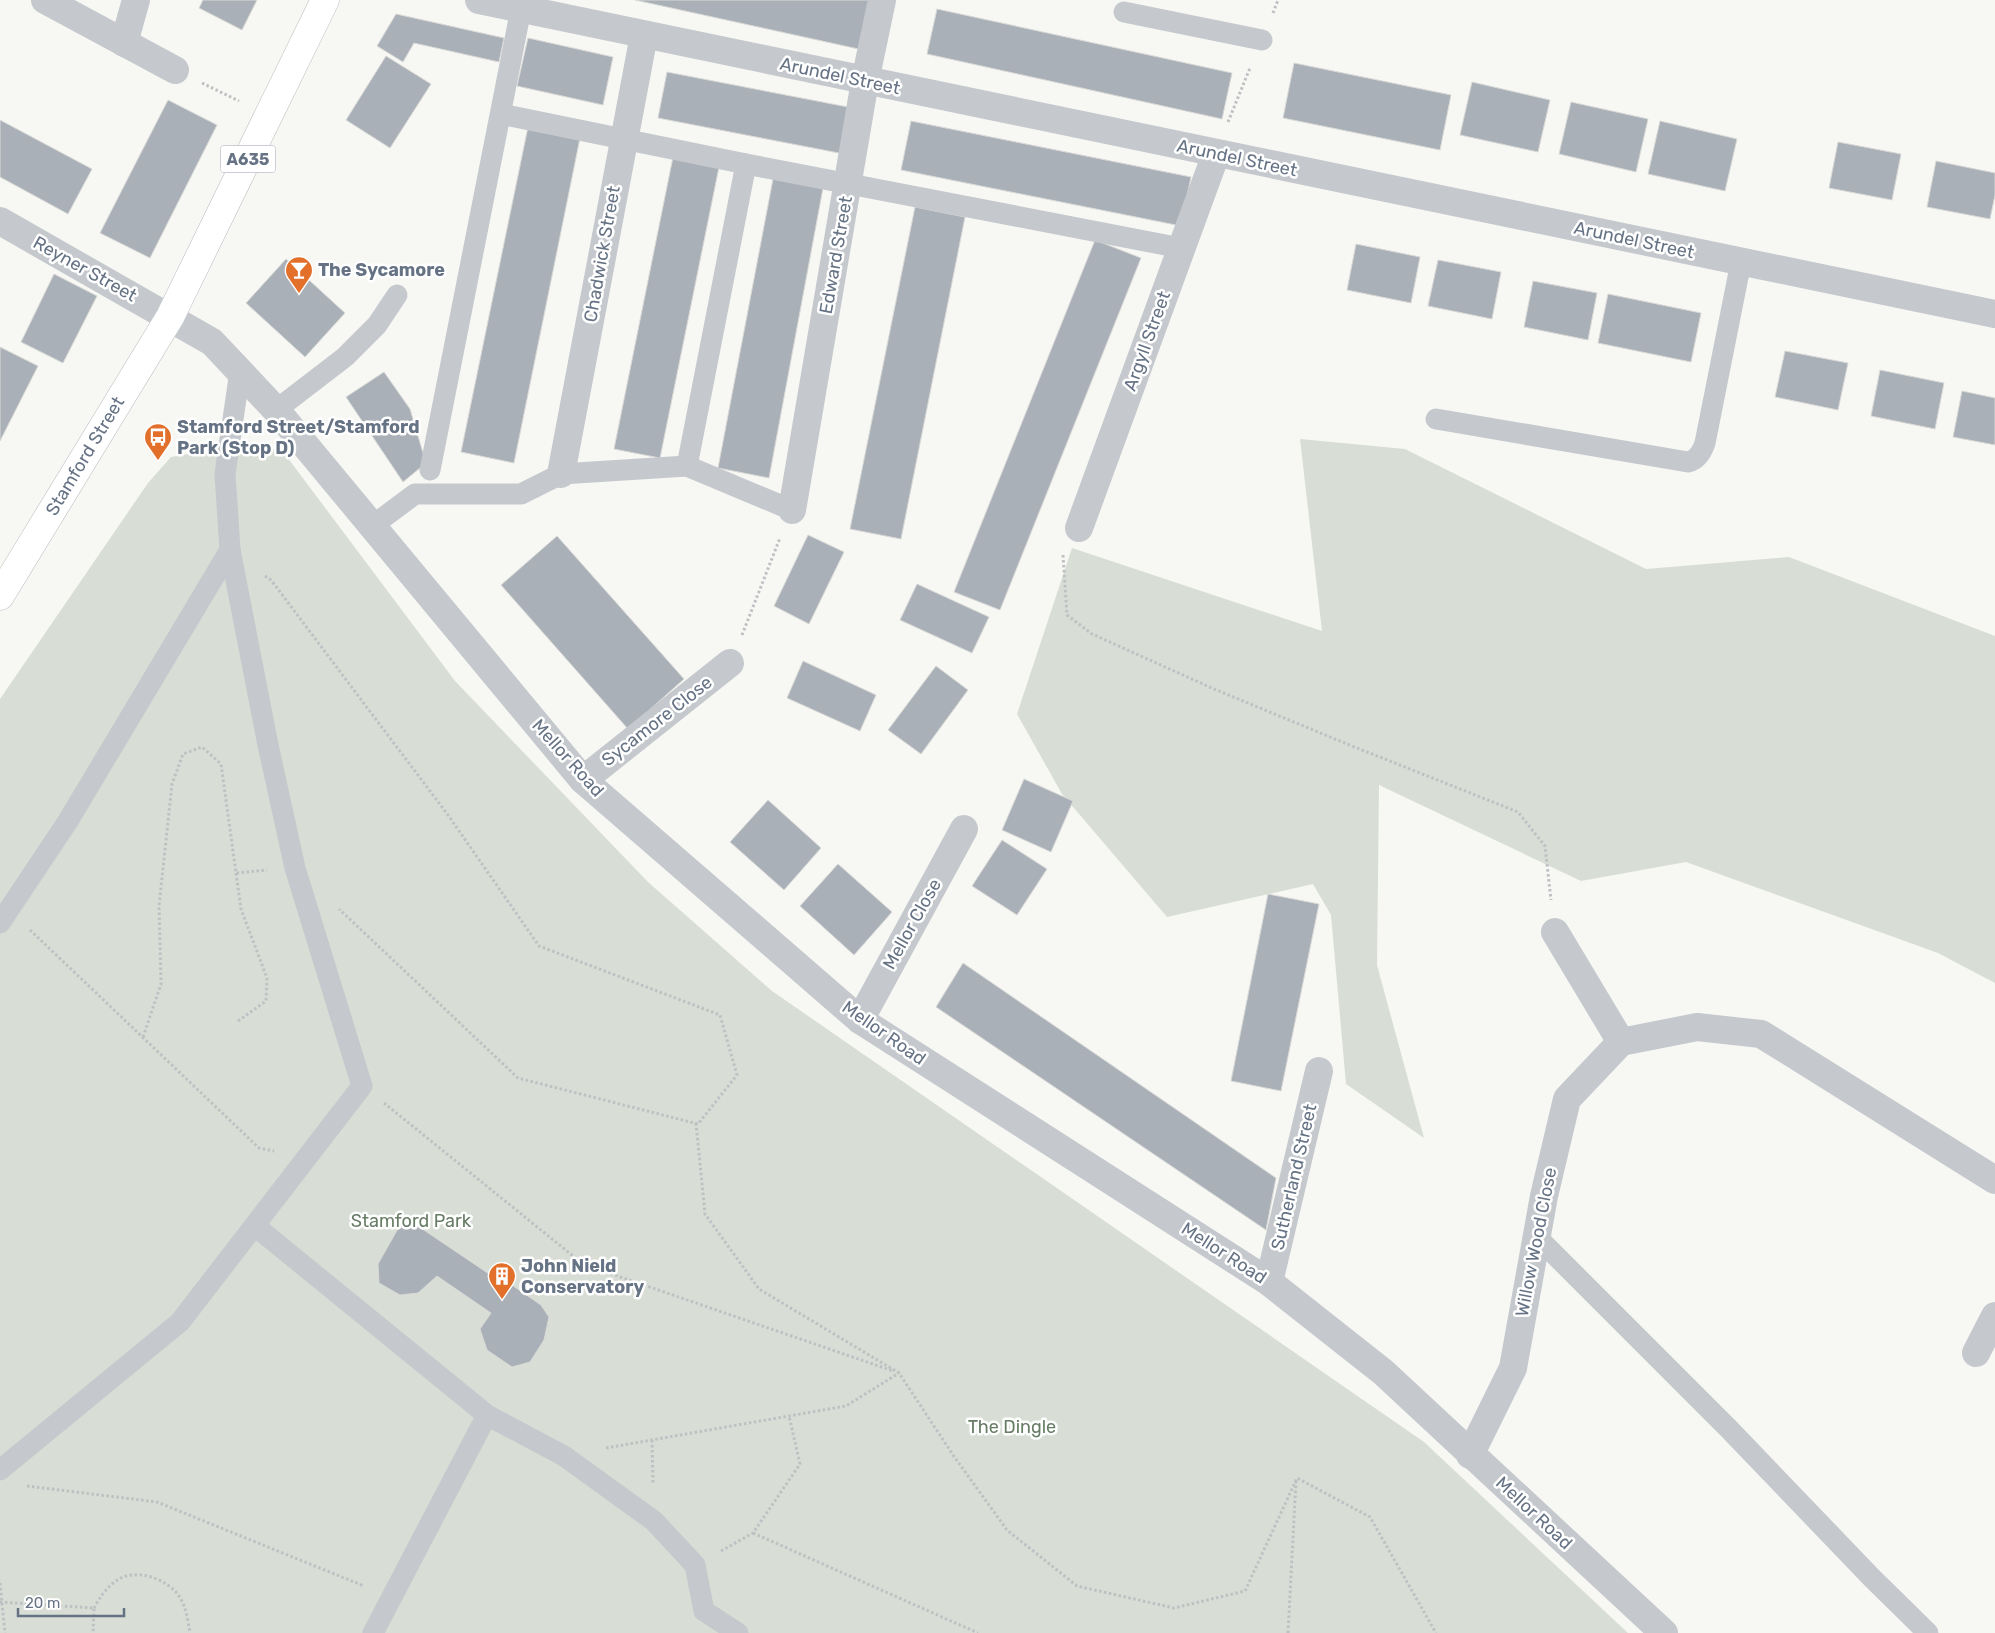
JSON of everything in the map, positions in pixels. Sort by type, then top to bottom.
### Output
[{"type":"highway","name":"A635","points":[[170,317],[325,0]]},
{"type":"highway","name":"Stamford Street","points":[[0,596],[170,317]]},
{"type":"street","points":[[45,0],[175,70]]},
{"type":"street","points":[[124,43],[136,0]]},
{"type":"street","name":"Arundel Street","points":[[479,0],[1741,262],[1990,320]]},
{"type":"street","name":"Edward Street","points":[[792,510],[865,81],[882,0]]},
{"type":"street","name":"Chadwick Street","points":[[561,474],[644,35]]},
{"type":"street","name":"Argyll Street","points":[[1079,528],[1216,154]]},
{"type":"street","name":"Reyner Street","points":[[0,222],[170,317]]},
{"type":"street","name":"Mellor Road","points":[[170,317],[212,342],[276,410],[583,780],[860,1020],[1269,1282],[1382,1372],[1664,1633]]},
{"type":"street","name":"Sycamore Close","points":[[583,780],[730,663]]},
{"type":"street","name":"Mellor Close","points":[[860,1020],[964,829]]},
{"type":"street","points":[[1555,932],[1621,1042],[1697,1028],[1761,1034],[1995,1180]]},
{"type":"street","name":"Willow Wood Close","points":[[1470,1455],[1513,1368],[1544,1196],[1567,1099],[1621,1042]]},
{"type":"street","name":"Sutherland Street","points":[[1269,1282],[1319,1071]]},
{"type":"street","points":[[1976,1353],[1995,1316]]},
{"type":"lane","points":[[430,470],[522,9]]},
{"type":"lane","points":[[1124,12],[1262,40]]},
{"type":"lane","points":[[501,114],[746,164],[1181,248]]},
{"type":"lane","points":[[687,466],[746,164]]},
{"type":"lane","points":[[1436,419],[1688,462],[1692,461],[1702,451],[1705,443],[1741,262]]},
{"type":"lane","points":[[276,410],[345,357],[378,325],[397,295]]},
{"type":"lane","points":[[0,1470],[180,1322],[362,1086],[295,868],[268,745],[230,550],[225,474],[240,371]]},
{"type":"lane","points":[[372,526],[415,494],[521,494],[561,474],[687,466],[792,510]]},
{"type":"lane","points":[[5,916],[68,821],[230,550]]},
{"type":"lane","points":[[255,1226],[487,1415],[564,1456],[654,1521],[695,1565],[704,1610],[738,1633]]},
{"type":"lane","points":[[1536,1236],[1729,1429],[1871,1577],[1928,1633]]},
{"type":"lane","points":[[373,1633],[487,1415]]},
{"type":"path","points":[[1216,154],[1278,0]]},
{"type":"path","points":[[175,70],[269,116]]},
{"type":"path","points":[[730,663],[792,510]]},
{"type":"path","points":[[1079,528],[1061,536],[1067,615],[1092,634],[1214,688],[1347,744],[1518,812],[1545,846],[1555,932]]},
{"type":"path","points":[[230,550],[271,580],[448,814],[538,946],[720,1015],[737,1075],[698,1124],[518,1078],[338,908]]},
{"type":"path","points":[[143,1037],[161,984],[159,906],[172,784],[183,754],[202,747],[221,764],[241,909],[268,978],[266,1001],[238,1021]]},
{"type":"path","points":[[236,872],[295,868]]},
{"type":"path","points":[[5,916],[143,1037],[259,1148],[309,1157]]},
{"type":"path","points":[[362,1086],[583,1264],[899,1373]]},
{"type":"path","points":[[696,1123],[705,1214],[759,1288],[899,1373],[953,1455],[1007,1530],[1077,1586],[1174,1608],[1245,1591],[1297,1478]]},
{"type":"path","points":[[564,1456],[846,1406],[899,1373]]},
{"type":"path","points":[[695,1565],[753,1533],[800,1464],[789,1416]]},
{"type":"path","points":[[652,1440],[654,1521]]},
{"type":"path","points":[[1288,1633],[1297,1478]]},
{"type":"path","points":[[1297,1478],[1370,1517],[1436,1633]]},
{"type":"path","points":[[20,1485],[157,1502],[392,1597]]},
{"type":"path","points":[[753,1533],[978,1633]]},
{"type":"path","points":[[93,1633],[94,1608],[103,1592],[122,1577],[140,1576],[164,1581],[179,1596],[188,1618],[190,1633]]},
{"type":"path","points":[[0,1583],[5,1633]]},
{"type":"path","points":[[1,1602],[94,1608]]},
{"type":"green space","points":[[1300,439],[1405,449],[1646,569],[1789,557],[1995,636],[1995,983],[1938,953],[1686,862],[1581,881],[1379,785],[1377,965],[1424,1138],[1346,1084],[1331,915],[1313,884],[1167,917],[1062,794],[1017,714],[1072,548],[1322,631]]},
{"type":"green space","name":"Stamford Park","points":[[281,449],[455,681],[648,882],[772,991],[1424,1442],[1628,1633],[0,1633],[0,699],[148,483],[171,457],[198,452]]},
{"type":"building","points":[[203,0],[257,0],[242,30],[199,8]]},
{"type":"building","points":[[635,0],[875,0],[863,50]]},
{"type":"building","points":[[937,9],[1232,73],[1222,119],[927,54]]},
{"type":"building","points":[[396,14],[504,38],[499,62],[414,43],[403,62],[377,46]]},
{"type":"building","points":[[528,38],[613,57],[603,105],[517,86]]},
{"type":"building","points":[[386,56],[431,84],[390,148],[346,120]]},
{"type":"building","points":[[1294,63],[1451,95],[1440,150],[1283,118]]},
{"type":"building","points":[[667,72],[853,108],[844,154],[658,118]]},
{"type":"building","points":[[1472,82],[1550,100],[1538,152],[1460,135]]},
{"type":"building","points":[[168,100],[217,125],[150,258],[100,233]]},
{"type":"building","points":[[1571,102],[1648,119],[1636,172],[1559,154]]},
{"type":"building","points":[[0,120],[92,169],[68,214],[0,177]]},
{"type":"building","points":[[911,121],[1191,177],[1181,226],[901,170]]},
{"type":"building","points":[[1660,121],[1737,139],[1725,191],[1648,174]]},
{"type":"building","points":[[528,127],[580,138],[514,463],[461,452]]},
{"type":"building","points":[[1838,142],[1901,154],[1892,200],[1829,188]]},
{"type":"building","points":[[673,157],[719,167],[660,458],[614,449]]},
{"type":"building","points":[[1936,161],[1995,173],[1995,195],[1990,219],[1927,207]]},
{"type":"building","points":[[773,179],[823,188],[769,478],[718,468]]},
{"type":"building","points":[[915,207],[965,217],[901,539],[850,529]]},
{"type":"building","points":[[1095,240],[1141,258],[1000,610],[954,592]]},
{"type":"building","points":[[1356,244],[1420,257],[1411,303],[1347,290]]},
{"type":"building","points":[[286,259],[345,313],[305,357],[246,303]]},
{"type":"building","points":[[1438,260],[1501,272],[1492,319],[1428,306]]},
{"type":"building","points":[[54,274],[97,296],[63,363],[21,342]]},
{"type":"building","points":[[1533,281],[1597,293],[1588,340],[1524,327]]},
{"type":"building","points":[[1608,294],[1701,313],[1691,362],[1598,343]]},
{"type":"building","points":[[0,347],[38,366],[0,441]]},
{"type":"building","points":[[1785,351],[1848,363],[1838,410],[1775,397]]},
{"type":"building","points":[[1880,370],[1944,383],[1935,429],[1871,416]]},
{"type":"building","points":[[384,372],[410,409],[426,463],[403,482],[346,397]]},
{"type":"building","points":[[1962,391],[1995,398],[1995,445],[1953,437]]},
{"type":"building","points":[[808,535],[844,552],[809,624],[774,606]]},
{"type":"building","points":[[557,536],[684,679],[628,729],[501,585]]},
{"type":"building","points":[[917,584],[989,617],[972,653],[900,620]]},
{"type":"building","points":[[803,661],[876,695],[860,731],[787,698]]},
{"type":"building","points":[[936,666],[968,690],[921,754],[888,730]]},
{"type":"building","points":[[1024,779],[1073,801],[1051,852],[1002,830]]},
{"type":"building","points":[[768,800],[821,848],[784,890],[730,842]]},
{"type":"building","points":[[1002,840],[1047,869],[1017,915],[972,886]]},
{"type":"building","points":[[838,864],[892,912],[854,955],[800,906]]},
{"type":"building","points":[[1268,894],[1319,904],[1281,1091],[1231,1081]]},
{"type":"building","points":[[963,963],[1276,1178],[1266,1230],[936,1007]]},
{"type":"building","name":"John Nield Conservatory","points":[[412,1222],[504,1284],[509,1283],[541,1305],[549,1317],[544,1340],[530,1362],[512,1367],[487,1350],[480,1329],[491,1313],[437,1276],[418,1293],[400,1295],[379,1283],[378,1264],[400,1225]]},
{"type":"place","name":"The Sycamore","points":[[299,294]]},
{"type":"place","name":"Stamford Street/Stamford Park (Stop D)","points":[[158,461]]},
{"type":"place","name":"John Nield Conservatory","points":[[502,1300]]},
{"type":"park label","name":"The Dingle","points":[[1012,1427]]}]
